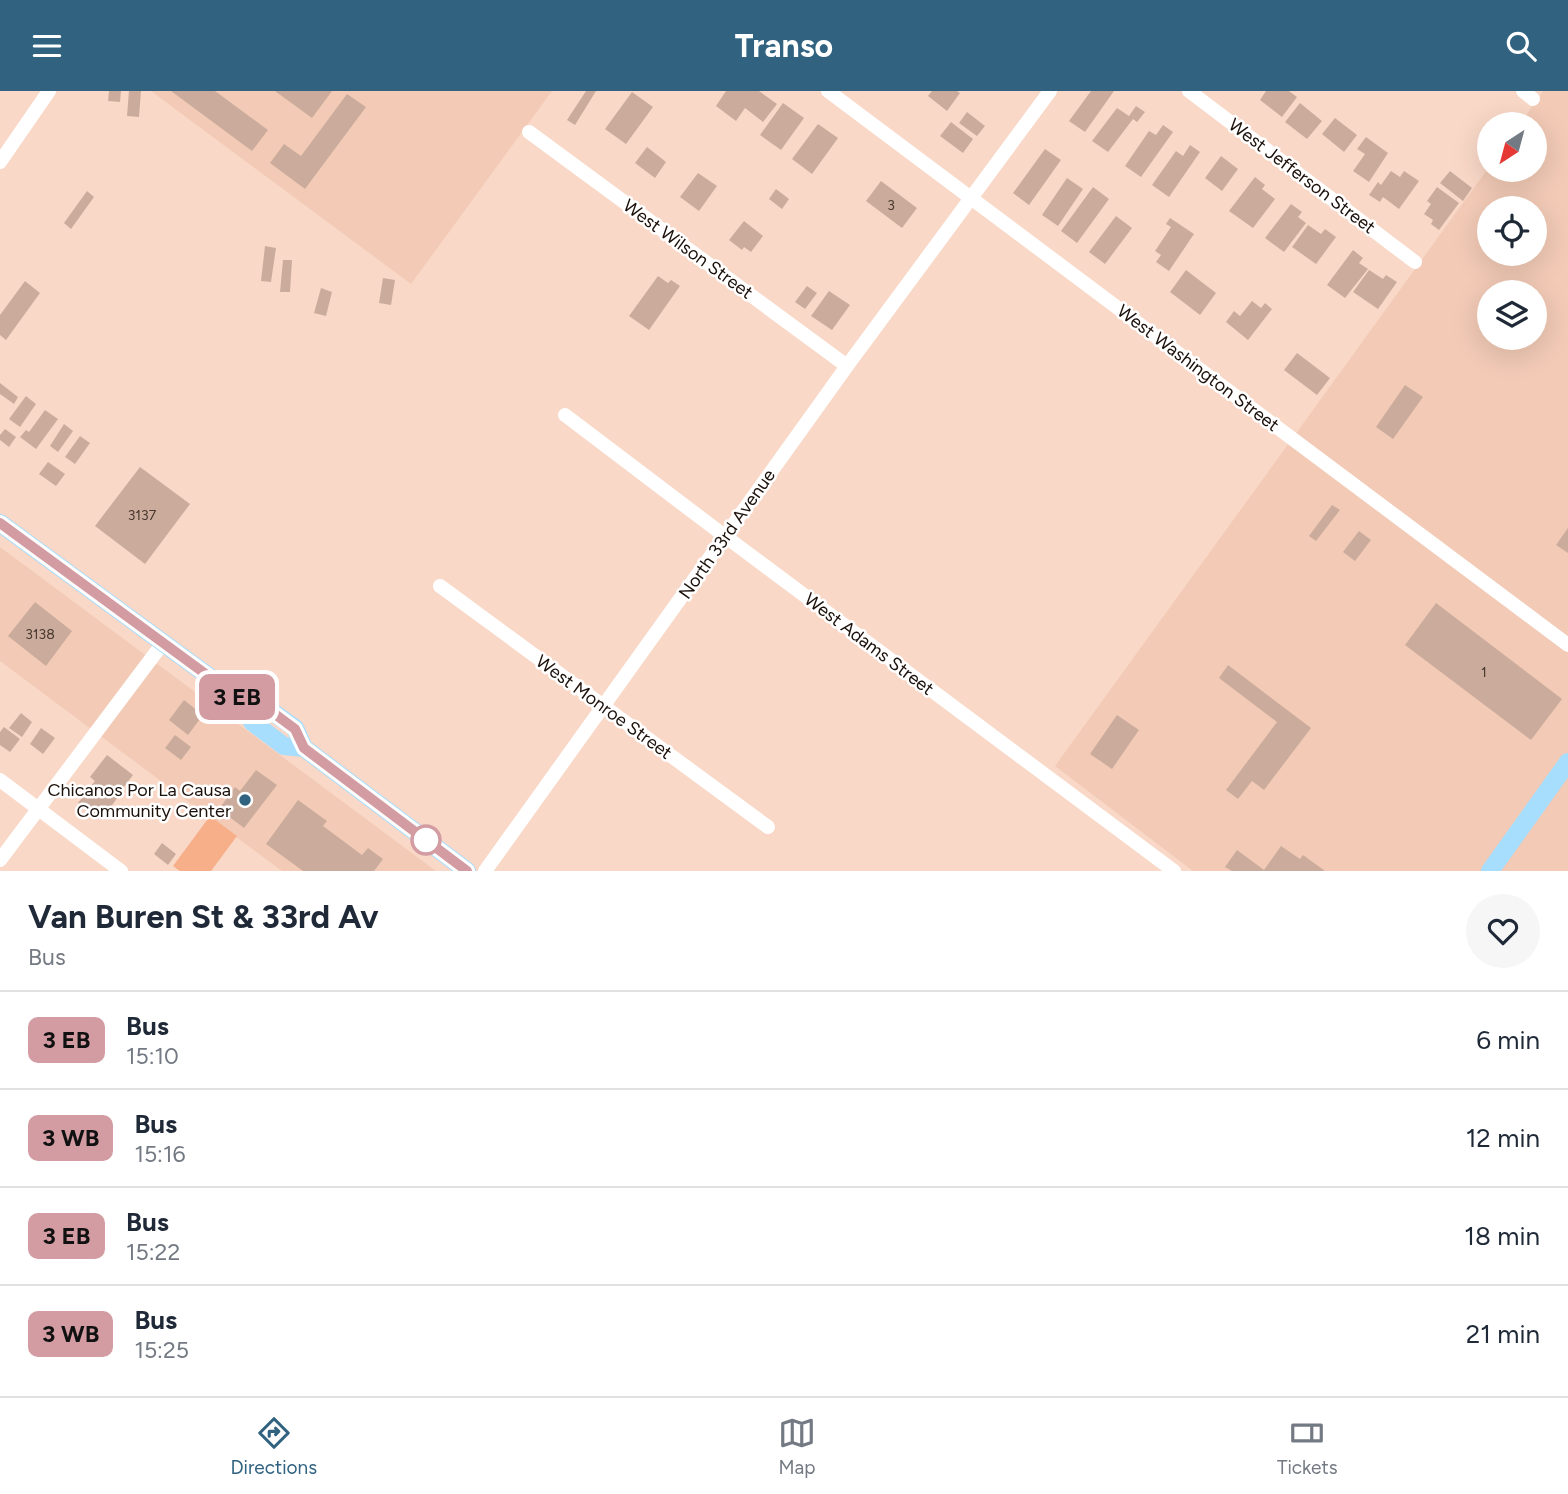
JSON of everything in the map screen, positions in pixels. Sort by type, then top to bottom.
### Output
[{"type":"main road","points":[[0,523],[241,700],[260,703],[287,722],[295,729],[304,748],[467,871]]},
{"type":"main road","points":[[1489,871],[1568,762]]},
{"type":"street","points":[[0,162],[49,91]]},
{"type":"street","name":"West Washington Street","points":[[828,91],[1568,645]]},
{"type":"street","name":"North 33rd Avenue","points":[[485,871],[847,366],[1050,91]]},
{"type":"street","name":"West Jefferson Street","points":[[1189,91],[1415,262]]},
{"type":"street","name":"West Wilson Street","points":[[529,132],[847,366]]},
{"type":"street","name":"West Adams Street","points":[[565,415],[1174,871]]},
{"type":"street","name":"West Monroe Street","points":[[440,586],[768,827]]},
{"type":"street","points":[[0,860],[163,643]]},
{"type":"street","points":[[0,780],[121,871]]},
{"type":"shaded area","points":[[151,91],[552,91],[411,284]]},
{"type":"shaded area","points":[[1543,91],[1568,91],[1568,871],[1193,871],[1055,766],[1478,182],[1547,182],[1547,112],[1528,112]]},
{"type":"shaded area","points":[[0,547],[436,871],[282,871],[0,661]]},
{"type":"shaded area","points":[[210,816],[237,836],[211,871],[180,871],[173,866]]},
{"type":"building","points":[[109,91],[121,91],[120,102],[108,101]]},
{"type":"building","points":[[129,91],[141,91],[139,117],[127,116]]},
{"type":"building","points":[[171,91],[215,91],[268,130],[252,151]]},
{"type":"building","points":[[275,91],[332,91],[312,118]]},
{"type":"building","points":[[586,91],[596,91],[575,125],[567,120]]},
{"type":"building","points":[[726,91],[759,91],[777,104],[763,122],[745,108],[736,121],[716,106]]},
{"type":"building","points":[[932,91],[960,93],[947,111],[928,96]]},
{"type":"building","points":[[1091,91],[1114,91],[1085,132],[1069,121]]},
{"type":"building","points":[[1266,91],[1289,91],[1297,97],[1282,117],[1260,100]]},
{"type":"building","points":[[632,92],[653,107],[626,144],[605,129]]},
{"type":"building","points":[[347,94],[366,107],[305,189],[270,163],[284,144],[301,156]]},
{"type":"building","points":[[783,103],[804,118],[781,150],[760,135]]},
{"type":"building","points":[[1300,103],[1322,121],[1307,139],[1285,122]]},
{"type":"building","points":[[1136,106],[1145,112],[1137,122],[1133,119],[1108,152],[1092,141],[1117,108],[1129,116]]},
{"type":"building","points":[[967,112],[985,126],[977,136],[959,123]]},
{"type":"building","points":[[1335,118],[1357,135],[1344,152],[1322,134]]},
{"type":"building","points":[[951,122],[973,139],[963,153],[940,136]]},
{"type":"building","points":[[818,124],[838,138],[812,174],[792,159]]},
{"type":"building","points":[[1163,125],[1173,132],[1141,177],[1125,166],[1149,131],[1156,135]]},
{"type":"building","points":[[1366,137],[1388,153],[1369,182],[1353,171],[1365,154],[1357,149]]},
{"type":"building","points":[[1190,145],[1200,152],[1169,197],[1152,185],[1176,151],[1183,156]]},
{"type":"building","points":[[647,147],[666,162],[655,178],[635,163]]},
{"type":"building","points":[[1045,149],[1061,160],[1029,205],[1013,193]]},
{"type":"building","points":[[1221,156],[1238,169],[1222,191],[1205,178]]},
{"type":"building","points":[[1391,171],[1400,177],[1404,171],[1419,181],[1399,209],[1383,197],[1380,202],[1369,195],[1378,182],[1381,185]]},
{"type":"building","points":[[1450,171],[1472,188],[1463,201],[1440,183]]},
{"type":"building","points":[[698,173],[717,186],[699,211],[680,197]]},
{"type":"building","points":[[1255,177],[1265,185],[1262,189],[1275,199],[1253,228],[1229,211]]},
{"type":"building","points":[[1067,178],[1083,189],[1058,226],[1042,215]]},
{"type":"building","points":[[881,181],[917,208],[902,228],[866,201]]},
{"type":"building","points":[[1093,187],[1109,199],[1077,243],[1061,231]]},
{"type":"building","points":[[1437,187],[1459,203],[1439,230],[1431,224],[1433,220],[1424,214],[1431,204],[1427,201]]},
{"type":"building","points":[[776,189],[789,199],[782,209],[769,199]]},
{"type":"building","points":[[87,191],[94,197],[71,229],[64,223]]},
{"type":"building","points":[[1291,204],[1302,212],[1298,217],[1306,223],[1284,252],[1265,238]]},
{"type":"building","points":[[1116,216],[1132,228],[1105,264],[1089,252]]},
{"type":"building","points":[[1170,218],[1194,234],[1169,271],[1156,262],[1161,255],[1155,251],[1171,227],[1166,224]]},
{"type":"building","points":[[744,221],[763,236],[751,252],[744,247],[742,250],[729,240]]},
{"type":"building","points":[[1308,225],[1321,234],[1325,229],[1336,237],[1316,264],[1292,247]]},
{"type":"building","points":[[265,246],[276,248],[271,282],[261,281]]},
{"type":"building","points":[[1353,250],[1363,258],[1359,263],[1368,269],[1345,298],[1327,285]]},
{"type":"building","points":[[283,260],[292,260],[290,292],[280,292]]},
{"type":"building","points":[[1186,270],[1216,293],[1200,315],[1170,292]]},
{"type":"building","points":[[1369,270],[1383,279],[1386,275],[1397,282],[1378,309],[1353,292]]},
{"type":"building","points":[[658,276],[668,283],[671,280],[680,286],[649,330],[629,316]]},
{"type":"building","points":[[383,278],[395,280],[391,305],[379,303]]},
{"type":"building","points":[[25,281],[40,293],[6,340],[0,335],[0,315]]},
{"type":"building","points":[[807,286],[817,293],[805,309],[795,302]]},
{"type":"building","points":[[321,288],[332,292],[326,316],[314,313]]},
{"type":"building","points":[[829,291],[850,305],[832,330],[811,316]]},
{"type":"building","points":[[1252,301],[1261,308],[1265,303],[1272,309],[1248,340],[1226,322],[1234,311],[1240,316]]},
{"type":"building","points":[[1297,353],[1330,378],[1317,395],[1284,370]]},
{"type":"building","points":[[0,383],[18,397],[14,404],[0,394]]},
{"type":"building","points":[[1405,385],[1423,397],[1393,439],[1376,427]]},
{"type":"building","points":[[26,396],[36,404],[20,427],[9,419]]},
{"type":"building","points":[[45,410],[58,419],[36,449],[20,437],[26,430],[29,432]]},
{"type":"building","points":[[64,424],[73,431],[58,452],[50,446]]},
{"type":"building","points":[[5,429],[16,437],[9,447],[0,440]]},
{"type":"building","points":[[80,436],[90,443],[75,464],[65,457]]},
{"type":"building","points":[[48,462],[65,474],[56,486],[39,474]]},
{"type":"building","points":[[140,467],[190,504],[145,564],[95,526]]},
{"type":"building","points":[[1332,505],[1340,510],[1316,541],[1309,536]]},
{"type":"building","points":[[1568,528],[1568,553],[1556,545]]},
{"type":"building","points":[[1359,531],[1371,540],[1355,561],[1343,552]]},
{"type":"building","points":[[35,602],[72,631],[46,666],[8,636]]},
{"type":"building","points":[[1436,603],[1562,699],[1531,740],[1405,645]]},
{"type":"building","points":[[1228,665],[1311,728],[1264,790],[1252,781],[1238,799],[1226,790],[1277,722],[1219,678]]},
{"type":"building","points":[[184,700],[203,715],[188,735],[169,720]]},
{"type":"building","points":[[21,713],[32,722],[22,737],[9,728]]},
{"type":"building","points":[[1117,715],[1139,730],[1112,769],[1090,754]]},
{"type":"building","points":[[4,727],[20,739],[10,752],[0,745],[0,732]]},
{"type":"building","points":[[41,728],[55,738],[43,754],[30,744]]},
{"type":"building","points":[[175,735],[191,747],[181,760],[165,748]]},
{"type":"building","points":[[107,755],[133,775],[101,820],[78,803],[95,781],[90,777]]},
{"type":"building","name":"Chicanos Por La Causa Community Center","points":[[256,770],[277,785],[244,828],[219,809],[235,787],[240,791]]},
{"type":"building","points":[[298,800],[327,821],[323,826],[362,855],[368,848],[383,859],[374,871],[303,871],[266,844]]},
{"type":"building","points":[[162,843],[176,854],[168,865],[154,854]]},
{"type":"building","points":[[1281,846],[1300,859],[1303,855],[1325,871],[1232,871],[1225,867],[1237,850],[1264,870]]},
{"type":"bus line","points":[[0,523],[241,700],[260,703],[279,716],[295,729],[304,748],[467,871]]},
{"type":"place","name":"Chicanos Por La Causa Community Center","points":[[245,800]]}]
